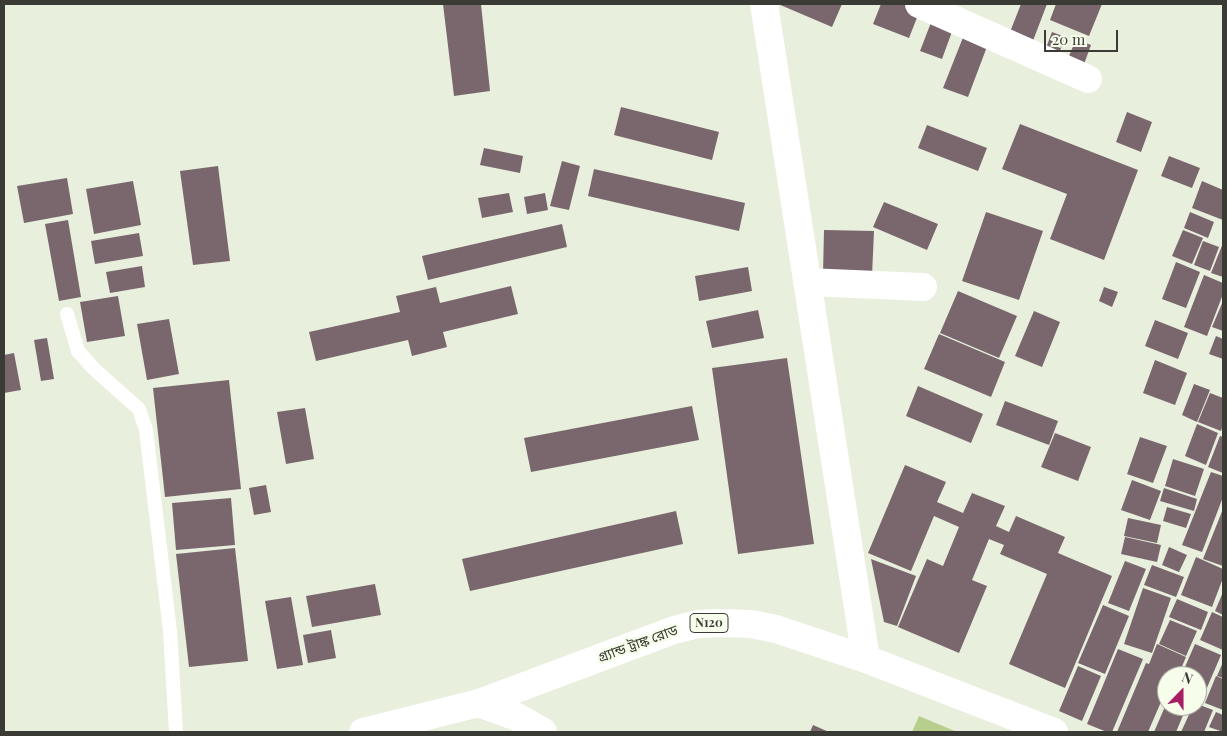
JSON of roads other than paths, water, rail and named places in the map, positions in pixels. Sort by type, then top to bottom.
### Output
[{"type":"main road","points":[[764,4],[866,659]]},
{"type":"main road","points":[[919,4],[1088,79]]},
{"type":"main road","points":[[807,282],[923,286]]},
{"type":"main road","name":"গ্র্যান্ড ট্রাঙ্ক রোড","points":[[363,732],[480,704],[674,630],[698,624],[722,623],[759,625],[812,640],[1054,732]]},
{"type":"main road","points":[[480,704],[517,716],[543,732]]},
{"type":"lane","points":[[67,314],[78,351],[94,369],[138,409],[146,430],[170,631],[176,732]]}]
